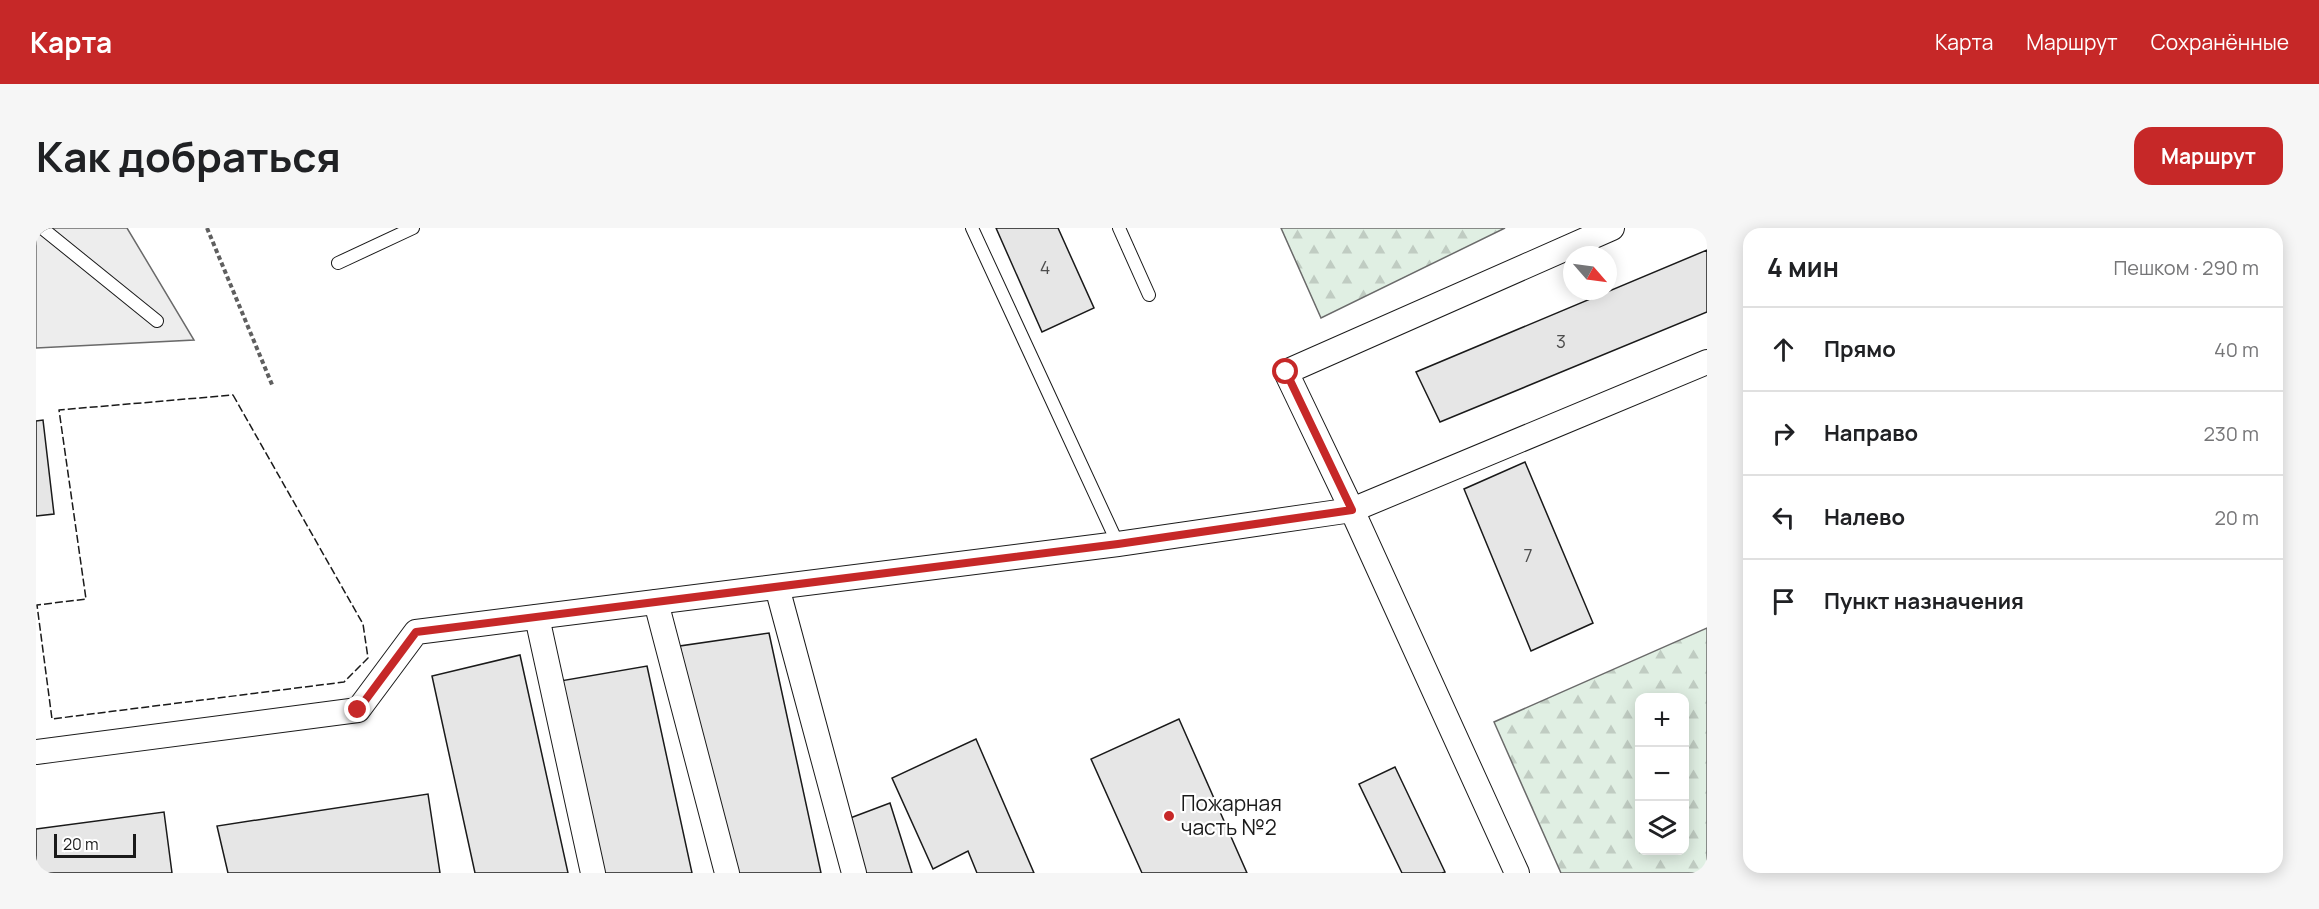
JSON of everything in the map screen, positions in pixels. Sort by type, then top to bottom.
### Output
[{"type":"street","points":[[1517,873],[1352,510],[1286,372],[1612,228]]},
{"type":"street","points":[[36,752],[358,710],[416,632],[1118,544],[1352,510],[1707,362]]},
{"type":"street","points":[[777,587],[854,873]]},
{"type":"street","points":[[656,602],[727,873]]},
{"type":"street","points":[[537,617],[593,873]]},
{"type":"lane","points":[[42,228],[157,321]]},
{"type":"lane","points":[[338,263],[413,228]]},
{"type":"lane","points":[[972,228],[1118,544]]},
{"type":"lane","points":[[1119,228],[1149,295]]},
{"type":"path","points":[[207,228],[273,387]]},
{"type":"green space","points":[[1281,228],[1505,228],[1321,318]]},
{"type":"green space","points":[[1707,628],[1707,873],[1561,873],[1494,722]]},
{"type":"shaded area","points":[[36,228],[127,228],[194,340],[36,348]]},
{"type":"building","points":[[996,228],[1058,228],[1094,308],[1042,332]]},
{"type":"building","points":[[1707,250],[1707,312],[1440,422],[1416,372],[1588,300],[1617,300],[1617,288]]},
{"type":"building","points":[[43,420],[54,514],[36,516],[36,421]]},
{"type":"building","points":[[1525,462],[1593,623],[1531,651],[1464,489]]},
{"type":"building","points":[[769,633],[821,873],[727,873],[680,646]]},
{"type":"building","points":[[520,655],[568,873],[475,873],[432,676]]},
{"type":"building","points":[[647,666],[692,873],[602,873],[560,681]]},
{"type":"building","name":"Пожарная часть №2","points":[[1179,719],[1247,873],[1142,873],[1091,759]]},
{"type":"building","points":[[976,739],[1034,873],[977,873],[968,851],[933,869],[892,778]]},
{"type":"building","points":[[1395,767],[1445,872],[1402,873],[1359,784]]},
{"type":"building","points":[[428,794],[440,873],[228,873],[217,826]]},
{"type":"building","points":[[890,803],[912,873],[848,873],[829,826]]},
{"type":"building","points":[[164,812],[172,873],[36,873],[36,829]]},
{"type":"fence","points":[[233,395],[363,624],[368,658],[344,682],[52,719],[37,605],[86,599],[59,410],[233,395]]},
{"type":"place","name":"Пожарная часть №2","points":[[1169,816]]},
{"type":"route","points":[[358,710],[416,632],[1118,544],[1352,510],[1286,372]]}]
